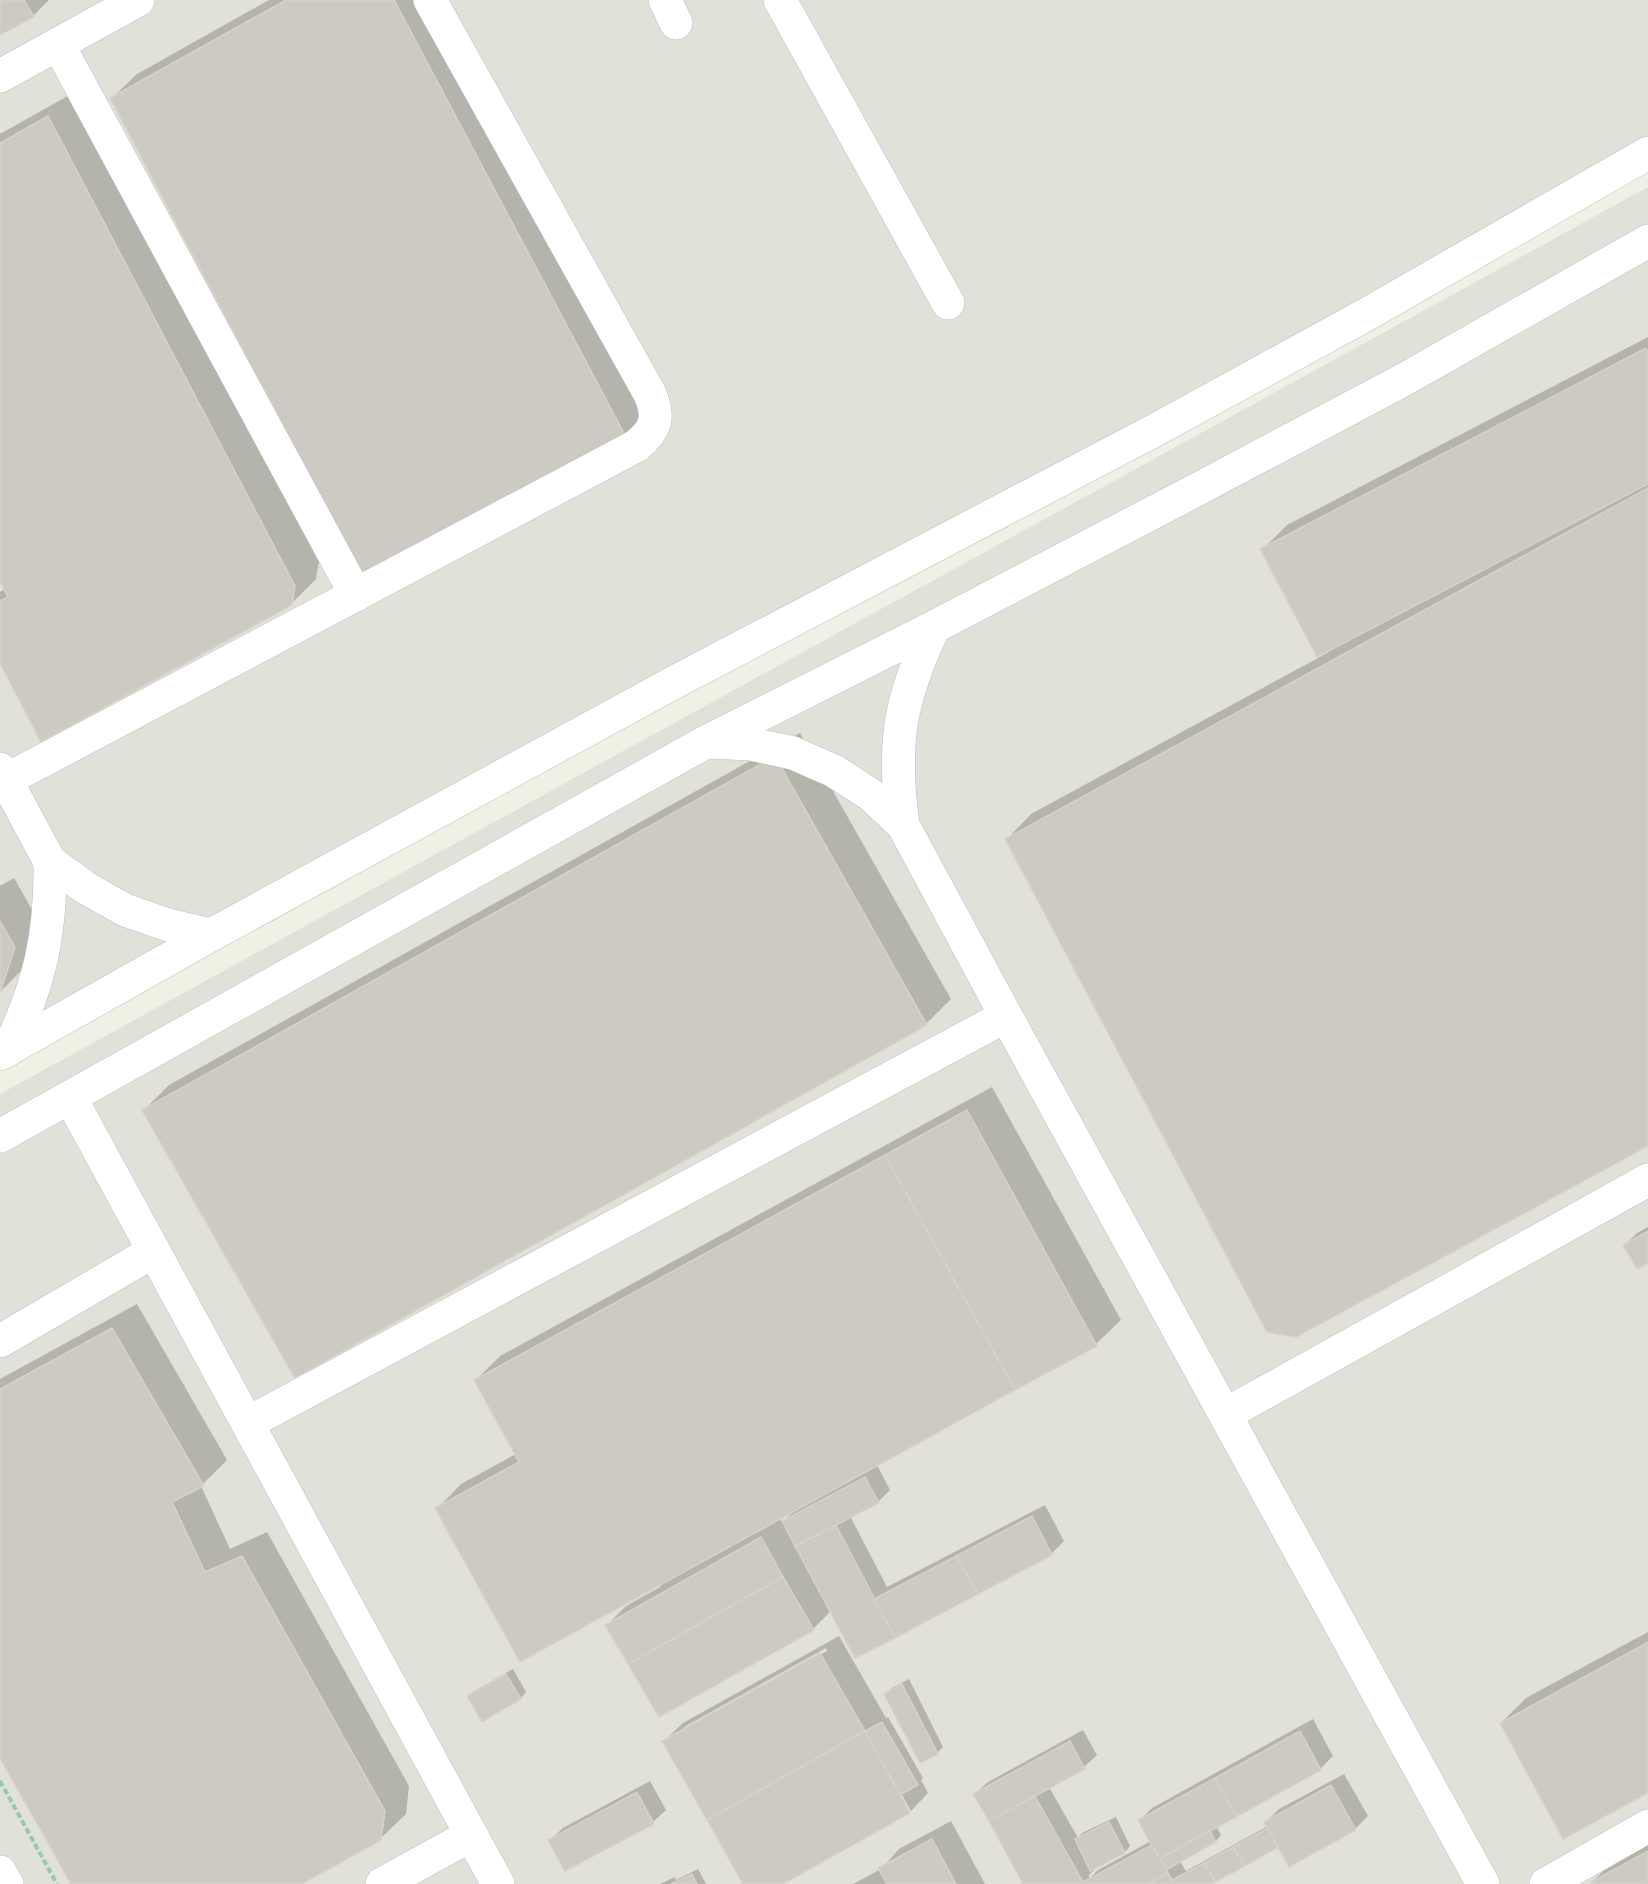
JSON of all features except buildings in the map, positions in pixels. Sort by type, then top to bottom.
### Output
[{"type":"street","points":[[0,76],[138,0]]},
{"type":"street","points":[[211,936],[168,925],[125,910],[86,888],[50,862],[3,775],[356,595],[636,446],[647,437],[654,424],[656,409],[650,394],[430,0]]},
{"type":"street","points":[[780,0],[948,303]]},
{"type":"street","points":[[58,44],[356,595]]},
{"type":"street","points":[[4,1052],[673,683],[1159,428],[1369,313],[1648,153]]},
{"type":"street","points":[[0,1136],[706,742],[934,627],[1187,495],[1405,379],[1648,241]]},
{"type":"street","points":[[903,825],[898,785],[898,743],[904,703],[916,664],[934,627]]},
{"type":"street","points":[[706,742],[751,744],[793,753],[834,771],[853,783],[871,795],[903,825],[1483,1884]]},
{"type":"street","points":[[4,1052],[25,1015],[38,978],[48,930],[50,862]]},
{"type":"street","points":[[248,1423],[1006,1016]]},
{"type":"street","points":[[70,1097],[498,1884]]},
{"type":"street","points":[[1226,1414],[1648,1180]]},
{"type":"street","points":[[0,1341],[154,1251]]},
{"type":"street","points":[[1546,1884],[1648,1826]]},
{"type":"street","points":[[382,1884],[471,1835]]},
{"type":"street","points":[[0,1872],[7,1884]]},
{"type":"path","points":[[0,1781],[57,1884]]},
{"type":"shaded area","points":[[0,0],[1648,0],[1648,163],[0,1041]]},
{"type":"shaded area","points":[[1648,187],[1648,1884],[0,1884],[0,1094]]}]
